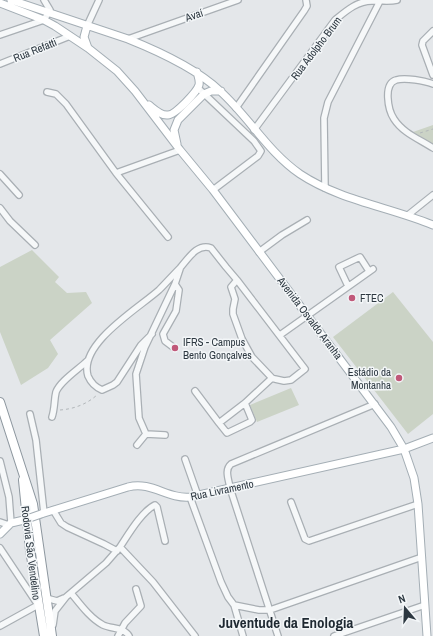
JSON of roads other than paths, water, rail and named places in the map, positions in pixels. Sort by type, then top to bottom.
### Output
[{"type":"highway","points":[[0,402],[32,504],[46,598],[49,635]]},
{"type":"highway","name":"Rodovia São Vendelino","points":[[22,470],[30,550],[38,605],[49,635]]},
{"type":"main road","points":[[11,0],[128,39],[197,72],[221,91],[266,144],[300,174],[325,188],[433,225]]},
{"type":"main road","name":"Avenida Osvaldo Aranha","points":[[0,3],[44,20],[88,48],[116,71],[142,100],[179,149],[213,190],[374,404],[404,449],[414,478],[418,504],[427,636]]},
{"type":"main road","points":[[87,26],[84,37],[88,48]]},
{"type":"main road","points":[[142,100],[161,113],[169,116],[177,110],[198,88],[199,81],[197,72]]},
{"type":"main road","points":[[179,149],[174,130],[176,123],[204,94],[211,91],[221,91]]},
{"type":"main road","name":"Rua Livramento","points":[[7,526],[128,487],[140,485],[152,487],[180,497],[198,496],[404,449],[433,438]]},
{"type":"main road","points":[[0,534],[7,526]]},
{"type":"street","points":[[0,35],[44,20],[50,10],[44,0]]},
{"type":"street","points":[[87,26],[99,0]]},
{"type":"street","name":"Avaí","points":[[128,39],[238,0]]},
{"type":"street","points":[[236,108],[306,8],[306,0]]},
{"type":"street","name":"Rua Adolpho Brum","points":[[254,130],[335,20],[346,10],[360,3],[370,1],[392,2],[397,0]]},
{"type":"street","points":[[325,188],[324,118],[326,110],[380,1]]},
{"type":"street","points":[[433,30],[423,41],[422,45],[433,75]]},
{"type":"street","points":[[145,46],[144,38],[150,31]]},
{"type":"street","name":"Rua Refatti","points":[[0,64],[70,36]]},
{"type":"street","points":[[433,84],[423,81],[397,80],[392,82],[388,96],[389,109],[398,124],[408,133],[433,148]]},
{"type":"street","points":[[198,88],[254,141],[261,151],[258,156],[213,190]]},
{"type":"street","points":[[47,92],[56,94],[66,104],[116,173],[168,237]]},
{"type":"street","points":[[116,173],[179,149]]},
{"type":"street","points":[[0,174],[19,194]]},
{"type":"street","points":[[408,216],[433,195]]},
{"type":"street","points":[[0,208],[10,221],[35,245]]},
{"type":"street","points":[[259,252],[282,235],[307,220]]},
{"type":"street","points":[[52,417],[56,391],[59,386],[87,361],[103,335],[158,290],[194,252],[208,247],[215,251],[306,369],[291,380],[281,380],[272,378],[252,358],[247,351],[233,312],[235,299],[230,287],[237,280]]},
{"type":"street","points":[[280,335],[371,270],[360,257],[339,267],[348,286]]},
{"type":"street","points":[[146,434],[140,418],[136,374],[145,347],[175,284],[181,267]]},
{"type":"street","points":[[173,347],[166,341],[163,334],[176,311],[178,290],[175,284]]},
{"type":"street","points":[[87,361],[86,366],[89,379],[94,386],[102,390],[117,382],[141,344],[152,334]]},
{"type":"street","points":[[219,423],[245,403],[272,378]]},
{"type":"street","points":[[195,391],[227,433],[252,420],[245,403]]},
{"type":"street","points":[[278,636],[230,488],[227,471],[228,467],[231,464],[374,404]]},
{"type":"street","points":[[30,414],[36,440],[42,514]]},
{"type":"street","points":[[146,434],[165,435]]},
{"type":"street","points":[[137,445],[146,434]]},
{"type":"street","points":[[185,459],[198,496]]},
{"type":"street","points":[[0,461],[11,510],[7,526],[0,522]]},
{"type":"street","points":[[190,497],[221,582],[228,597],[234,605],[243,636]]},
{"type":"street","points":[[291,502],[305,539],[309,541],[418,504]]},
{"type":"street","points":[[49,635],[55,611],[66,597],[106,563],[144,514],[155,505],[157,507],[165,541]]},
{"type":"street","points":[[53,510],[62,523],[67,527],[118,549],[153,582],[195,636]]},
{"type":"street","points":[[0,548],[38,605],[0,626]]},
{"type":"street","points":[[234,605],[259,610],[270,610],[422,557]]},
{"type":"street","points":[[118,636],[125,623],[141,606],[136,589]]},
{"type":"street","points":[[71,593],[85,610],[100,624],[106,627],[122,630],[129,636]]},
{"type":"street","points":[[46,598],[57,601],[66,597]]},
{"type":"street","points":[[334,636],[425,605]]},
{"type":"place","name":"FTEC","points":[[352,298]]},
{"type":"place","name":"IFRS - Campus Bento Gonçalves","points":[[175,348]]},
{"type":"place","name":"Estádio da Montanha","points":[[399,378]]},
{"type":"district","name":"Juventude da Enologia","points":[[286,623]]}]
